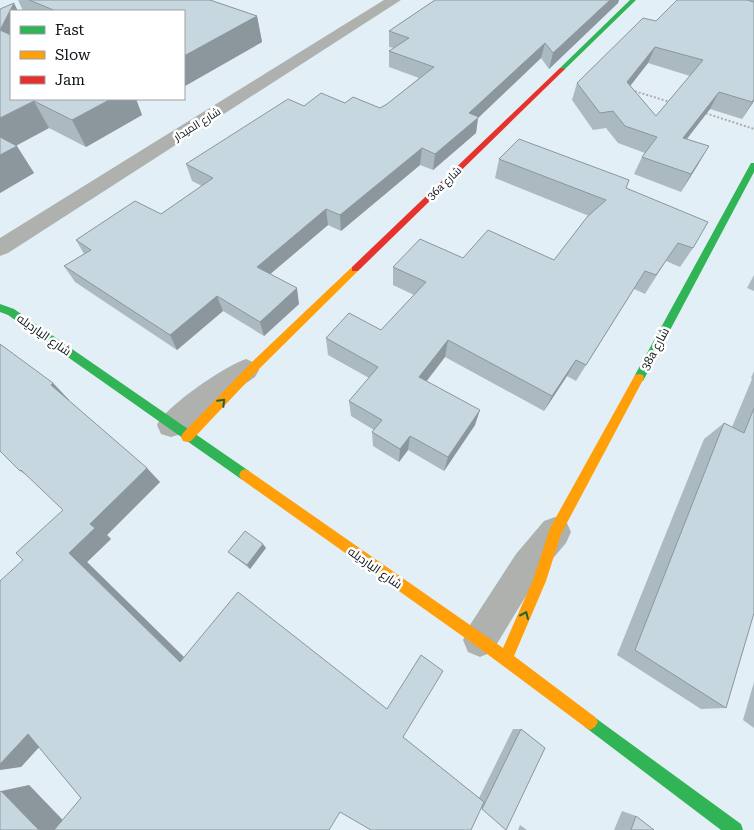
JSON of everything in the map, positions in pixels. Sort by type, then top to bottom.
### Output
[{"type":"street","name":"36a شارع","points":[[179,431],[222,385],[256,365],[633,0]]},
{"type":"street","name":"شارع الميدار","points":[[0,248],[388,1]]},
{"type":"street","name":"38a شارع","points":[[480,640],[527,565],[555,532],[754,165]]},
{"type":"street","name":"شارع اليارديله","points":[[4,306],[179,431],[480,640],[735,830]]},
{"type":"street","name":"38a شارع","points":[[505,659],[537,589],[548,561],[555,532]]},
{"type":"path","points":[[626,88],[672,103]]},
{"type":"path","points":[[699,112],[754,129]]},
{"type":"building","points":[[29,0],[210,0],[257,16],[185,55],[185,10],[54,10]]},
{"type":"building","points":[[435,0],[610,0],[553,53],[545,43],[469,113],[479,117],[435,154],[422,148],[340,215],[326,209],[257,267],[297,288],[260,322],[217,296],[170,335],[64,266],[91,250],[76,240],[135,201],[161,214],[213,178],[186,164],[288,99],[304,106],[321,93],[345,103],[353,97],[380,108],[387,104],[434,67],[389,51],[409,38],[389,31]]},
{"type":"building","points":[[677,0],[747,0],[754,2],[754,99],[752,102],[719,92],[683,138],[709,146],[691,174],[642,157],[657,137],[625,126],[613,111],[600,113],[577,83],[643,18],[656,21]],"holes":[[[655,47],[703,60],[656,116],[627,82]]]},
{"type":"building","points":[[14,3],[0,30],[0,9]]},
{"type":"building","points":[[0,30],[10,35],[10,100],[109,100],[72,120],[34,101],[0,118]]},
{"type":"building","points":[[0,137],[17,146],[0,155]]},
{"type":"building","points":[[519,139],[629,180],[626,188],[708,222],[693,248],[678,243],[656,275],[645,271],[586,365],[576,360],[552,396],[448,340],[419,377],[480,410],[448,457],[410,436],[400,449],[372,432],[382,420],[349,401],[378,367],[326,338],[349,313],[381,330],[426,282],[393,267],[420,239],[463,258],[488,230],[554,260],[587,217],[606,200],[499,159]]},
{"type":"building","points":[[0,344],[53,383],[51,385],[147,468],[90,524],[95,528],[69,553],[180,662],[238,592],[387,709],[421,655],[443,671],[403,737],[484,802],[471,830],[371,830],[340,812],[329,830],[54,830],[81,798],[28,734],[0,764],[0,581],[23,560],[16,553],[63,510],[0,451]]},
{"type":"building","points":[[754,408],[754,613],[726,708],[635,650],[724,423],[744,433]]},
{"type":"building","points":[[245,531],[263,544],[247,565],[228,552]]},
{"type":"building","points":[[521,729],[545,748],[506,830],[482,809]]},
{"type":"building","points":[[1,791],[39,830],[0,830]]},
{"type":"building","points":[[636,816],[654,830],[631,830]]},
{"type":"traffic: fast","points":[[562,69],[633,0]]},
{"type":"traffic: fast","points":[[639,378],[754,165]]},
{"type":"traffic: fast","points":[[0,308],[11,312],[245,475]]},
{"type":"traffic: fast","points":[[590,722],[735,830]]},
{"type":"traffic: slow","points":[[187,437],[256,365],[355,269]]},
{"type":"traffic: slow","points":[[505,659],[539,581],[555,532],[639,378]]},
{"type":"traffic: slow","points":[[245,475],[480,640],[590,722]]},
{"type":"traffic: jam","points":[[355,269],[562,69]]}]
